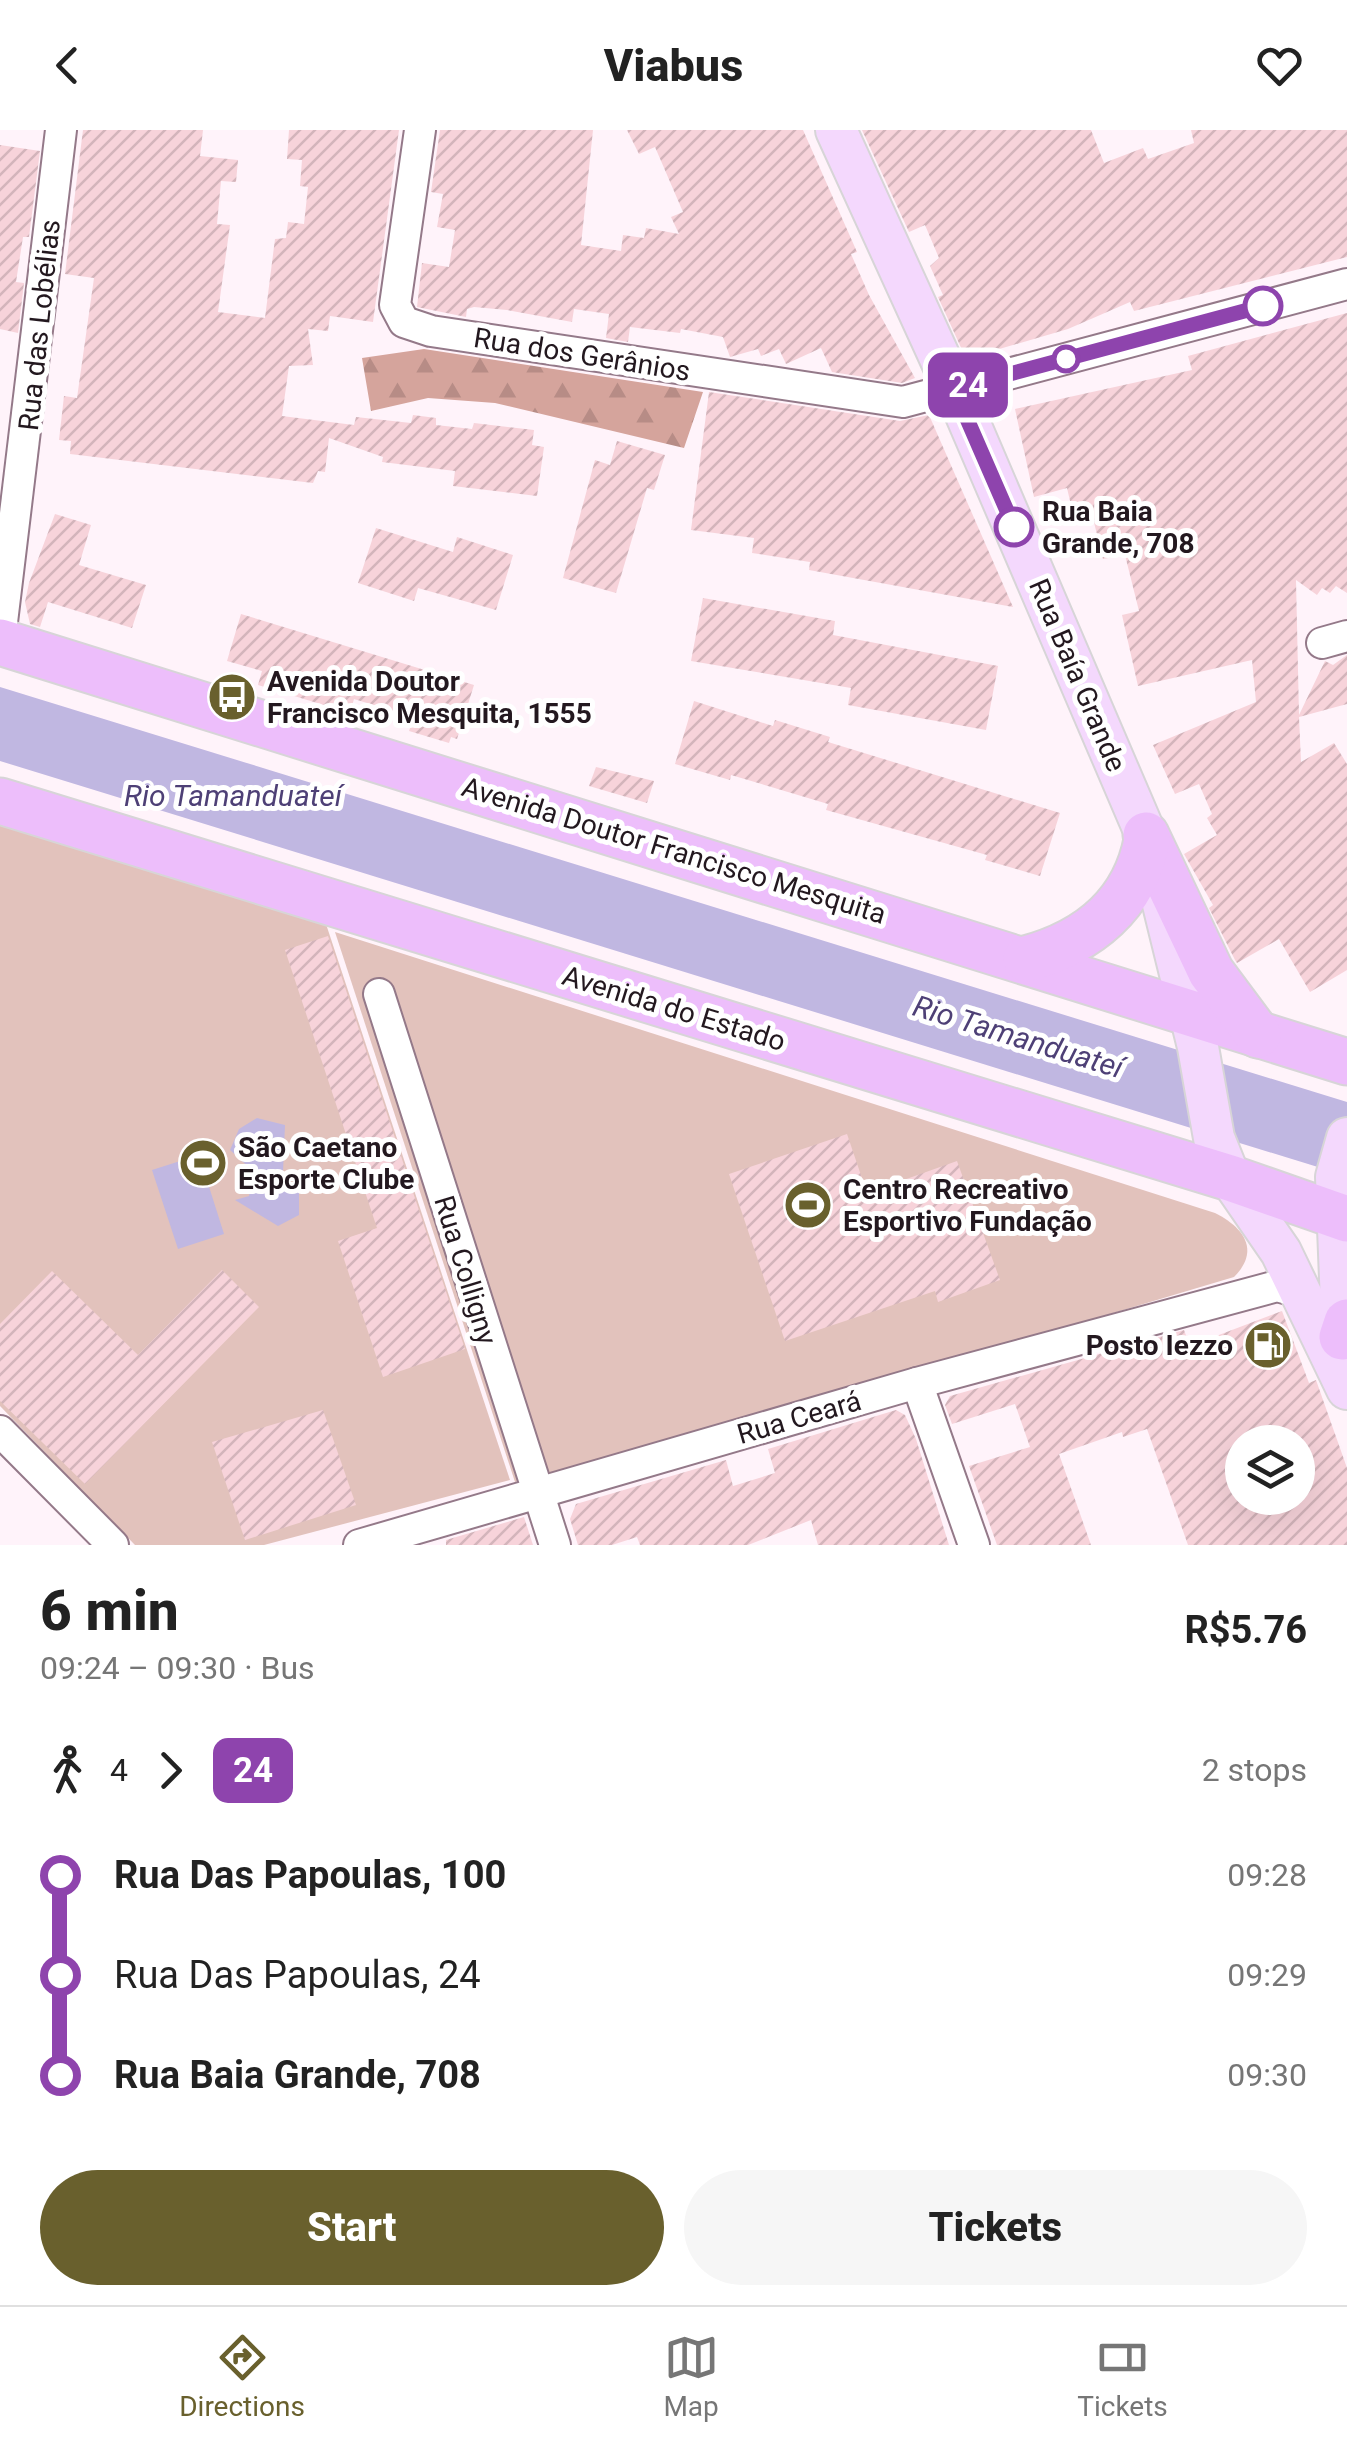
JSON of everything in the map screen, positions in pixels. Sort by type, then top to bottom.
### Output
[{"type":"highway","name":"Avenida Doutor Francisco Mesquita","points":[[0,641],[1026,959],[1194,1030],[1258,1035],[1347,1062]]},
{"type":"highway","name":"Avenida do Estado","points":[[0,801],[1222,1158],[1340,1203]]},
{"type":"highway","points":[[1026,959],[1061,947],[1104,919],[1133,887],[1147,837]]},
{"type":"highway","points":[[1147,837],[1211,972],[1258,1035]]},
{"type":"main road","name":"Rua Baía Grande","points":[[836,130],[954,389],[1147,837],[1222,1158]]},
{"type":"main road","points":[[1346,1387],[1340,1203],[1347,1138]]},
{"type":"main road","points":[[1222,1158],[1302,1293],[1346,1387]]},
{"type":"street","name":"Rua das Lobélias","points":[[0,641],[61,130]]},
{"type":"street","name":"Rua dos Gerânios","points":[[420,130],[395,304],[404,322],[431,331],[903,402],[1347,284]]},
{"type":"street","name":"Rua Colligny","points":[[379,994],[555,1545]]},
{"type":"street","points":[[1241,1297],[1262,1271],[1269,1234]]},
{"type":"street","name":"Rua Ceará","points":[[359,1545],[917,1383],[1284,1286],[1302,1293]]},
{"type":"street","points":[[917,1383],[974,1545]]},
{"type":"street","points":[[0,1431],[112,1545]]},
{"type":"green space","points":[[424,349],[703,392],[684,448],[495,403],[428,398],[371,411],[362,358]]},
{"type":"shaded area","name":"São Caetano Esporte Clube","points":[[0,825],[325,921],[510,1480],[264,1545],[135,1545],[0,1406]]},
{"type":"shaded area","name":"Centro Recreativo Esportivo Fundação","points":[[335,932],[1215,1213],[1240,1232],[1245,1240],[1246,1258],[1234,1277],[909,1374],[515,1482]]},
{"type":"water","name":"Rio Tamanduateí","points":[[0,687],[1347,1102],[1347,1176],[0,761]]},
{"type":"water","points":[[257,1118],[285,1125],[283,1172],[299,1193],[299,1215],[278,1226],[235,1200],[249,1196],[254,1172],[230,1150],[239,1129]]},
{"type":"water","points":[[199,1155],[224,1234],[178,1249],[152,1170]]},
{"type":"building","points":[[83,130],[203,130],[200,156],[238,160],[236,182],[221,181],[217,224],[230,225],[218,312],[265,318],[275,239],[286,238],[288,222],[304,224],[308,187],[300,186],[302,160],[287,159],[289,130],[399,130],[373,322],[330,316],[328,331],[308,329],[313,365],[289,366],[282,416],[354,425],[356,417],[411,423],[413,415],[436,418],[436,425],[472,429],[474,423],[534,430],[532,445],[544,447],[537,496],[453,486],[455,471],[382,462],[383,457],[329,438],[325,472],[318,471],[313,483],[70,454],[71,441],[59,440],[64,396],[77,398],[94,278],[65,274]]},
{"type":"building","points":[[440,130],[593,130],[581,245],[621,251],[623,235],[644,238],[646,228],[679,234],[671,217],[683,212],[655,147],[639,154],[627,130],[803,130],[857,252],[851,254],[869,295],[915,378],[902,383],[832,372],[821,348],[786,364],[779,349],[761,356],[758,349],[730,357],[723,337],[681,329],[680,333],[630,327],[628,342],[606,338],[609,314],[574,309],[572,322],[507,310],[474,307],[467,309],[466,317],[417,307],[422,263],[449,267],[455,230],[437,227],[443,194],[431,192]]},
{"type":"building","points":[[862,130],[1091,130],[1104,163],[1143,148],[1148,159],[1194,143],[1191,130],[1347,130],[1347,257],[1134,311],[1130,302],[1068,329],[972,357],[963,352],[938,297],[943,295],[930,266],[939,258],[925,225],[909,232]]},
{"type":"building","points":[[0,145],[40,151],[29,237],[23,237],[16,282],[24,283],[18,333],[0,329]]},
{"type":"building","points":[[1347,313],[1347,593],[1336,586],[1330,593],[1322,588],[1317,595],[1296,580],[1299,715],[1325,661],[1333,665],[1347,655],[1347,704],[1299,717],[1301,762],[1334,743],[1347,764],[1347,970],[1310,992],[1279,939],[1237,963],[1235,960],[1209,908],[1213,905],[1184,854],[1217,835],[1207,818],[1212,814],[1199,784],[1175,794],[1153,745],[1256,702],[1252,660],[1138,686],[1122,615],[1139,611],[1125,555],[1103,559],[1089,502],[1071,505],[1067,488],[1034,497],[1015,409],[1192,370],[1188,356]]},
{"type":"building","points":[[709,392],[900,421],[929,415],[1013,607],[809,570],[810,562],[752,553],[754,538],[691,530]]},
{"type":"building","points":[[617,441],[665,455],[654,490],[647,488],[616,593],[563,578],[595,460],[610,465]]},
{"type":"building","points":[[55,514],[91,525],[79,565],[146,585],[132,628],[48,602],[40,627],[30,624],[25,602],[29,583]]},
{"type":"building","points":[[376,528],[453,552],[457,537],[513,555],[496,610],[418,588],[414,601],[358,583]]},
{"type":"building","points":[[703,598],[835,621],[833,635],[998,666],[986,730],[848,705],[851,688],[691,661]]},
{"type":"building","points":[[241,614],[474,685],[457,739],[451,737],[449,743],[409,731],[414,717],[354,699],[350,713],[258,685],[262,671],[227,661]]},
{"type":"building","points":[[694,701],[773,726],[775,720],[830,737],[828,742],[1060,813],[1040,876],[985,860],[987,855],[826,810],[828,804],[731,775],[730,780],[675,764]]},
{"type":"building","points":[[596,767],[654,781],[647,803],[589,786]]},
{"type":"building","points":[[328,936],[465,1349],[383,1377],[338,1241],[377,1228],[285,950]]},
{"type":"building","points":[[847,1134],[867,1193],[957,1161],[1000,1280],[938,1302],[935,1291],[785,1341],[729,1174]]},
{"type":"building","points":[[222,1270],[259,1307],[85,1484],[0,1401],[0,1324],[52,1271],[138,1355]]},
{"type":"building","points":[[1282,1311],[1309,1383],[1316,1380],[1347,1468],[1347,1545],[1188,1545],[1147,1429],[1123,1437],[1122,1432],[1059,1454],[1091,1545],[997,1545],[969,1466],[1030,1447],[1015,1404],[952,1424],[945,1405],[950,1396],[1184,1330],[1190,1346]]},
{"type":"building","points":[[323,1410],[356,1505],[245,1540],[212,1442]]},
{"type":"building","points":[[896,1410],[905,1415],[916,1439],[949,1545],[818,1545],[811,1520],[748,1545],[640,1545],[637,1537],[612,1545],[578,1545],[570,1519],[576,1504],[726,1460],[733,1486],[775,1473],[768,1449]]},
{"type":"building","points":[[524,1517],[533,1545],[446,1545],[446,1540]]},
{"type":"bus line","name":"24","points":[[1014,527],[954,389],[1263,306]]},
{"type":"place","name":"Rua Baia Grande, 708","points":[[1014,527]]},
{"type":"place","name":"Avenida Doutor Francisco Mesquita, 1555","points":[[232,697]]},
{"type":"place","name":"São Caetano Esporte Clube","points":[[203,1163]]},
{"type":"place","name":"Centro Recreativo Esportivo Fundação","points":[[808,1205]]},
{"type":"place","name":"Posto Iezzo","points":[[1268,1345]]}]
